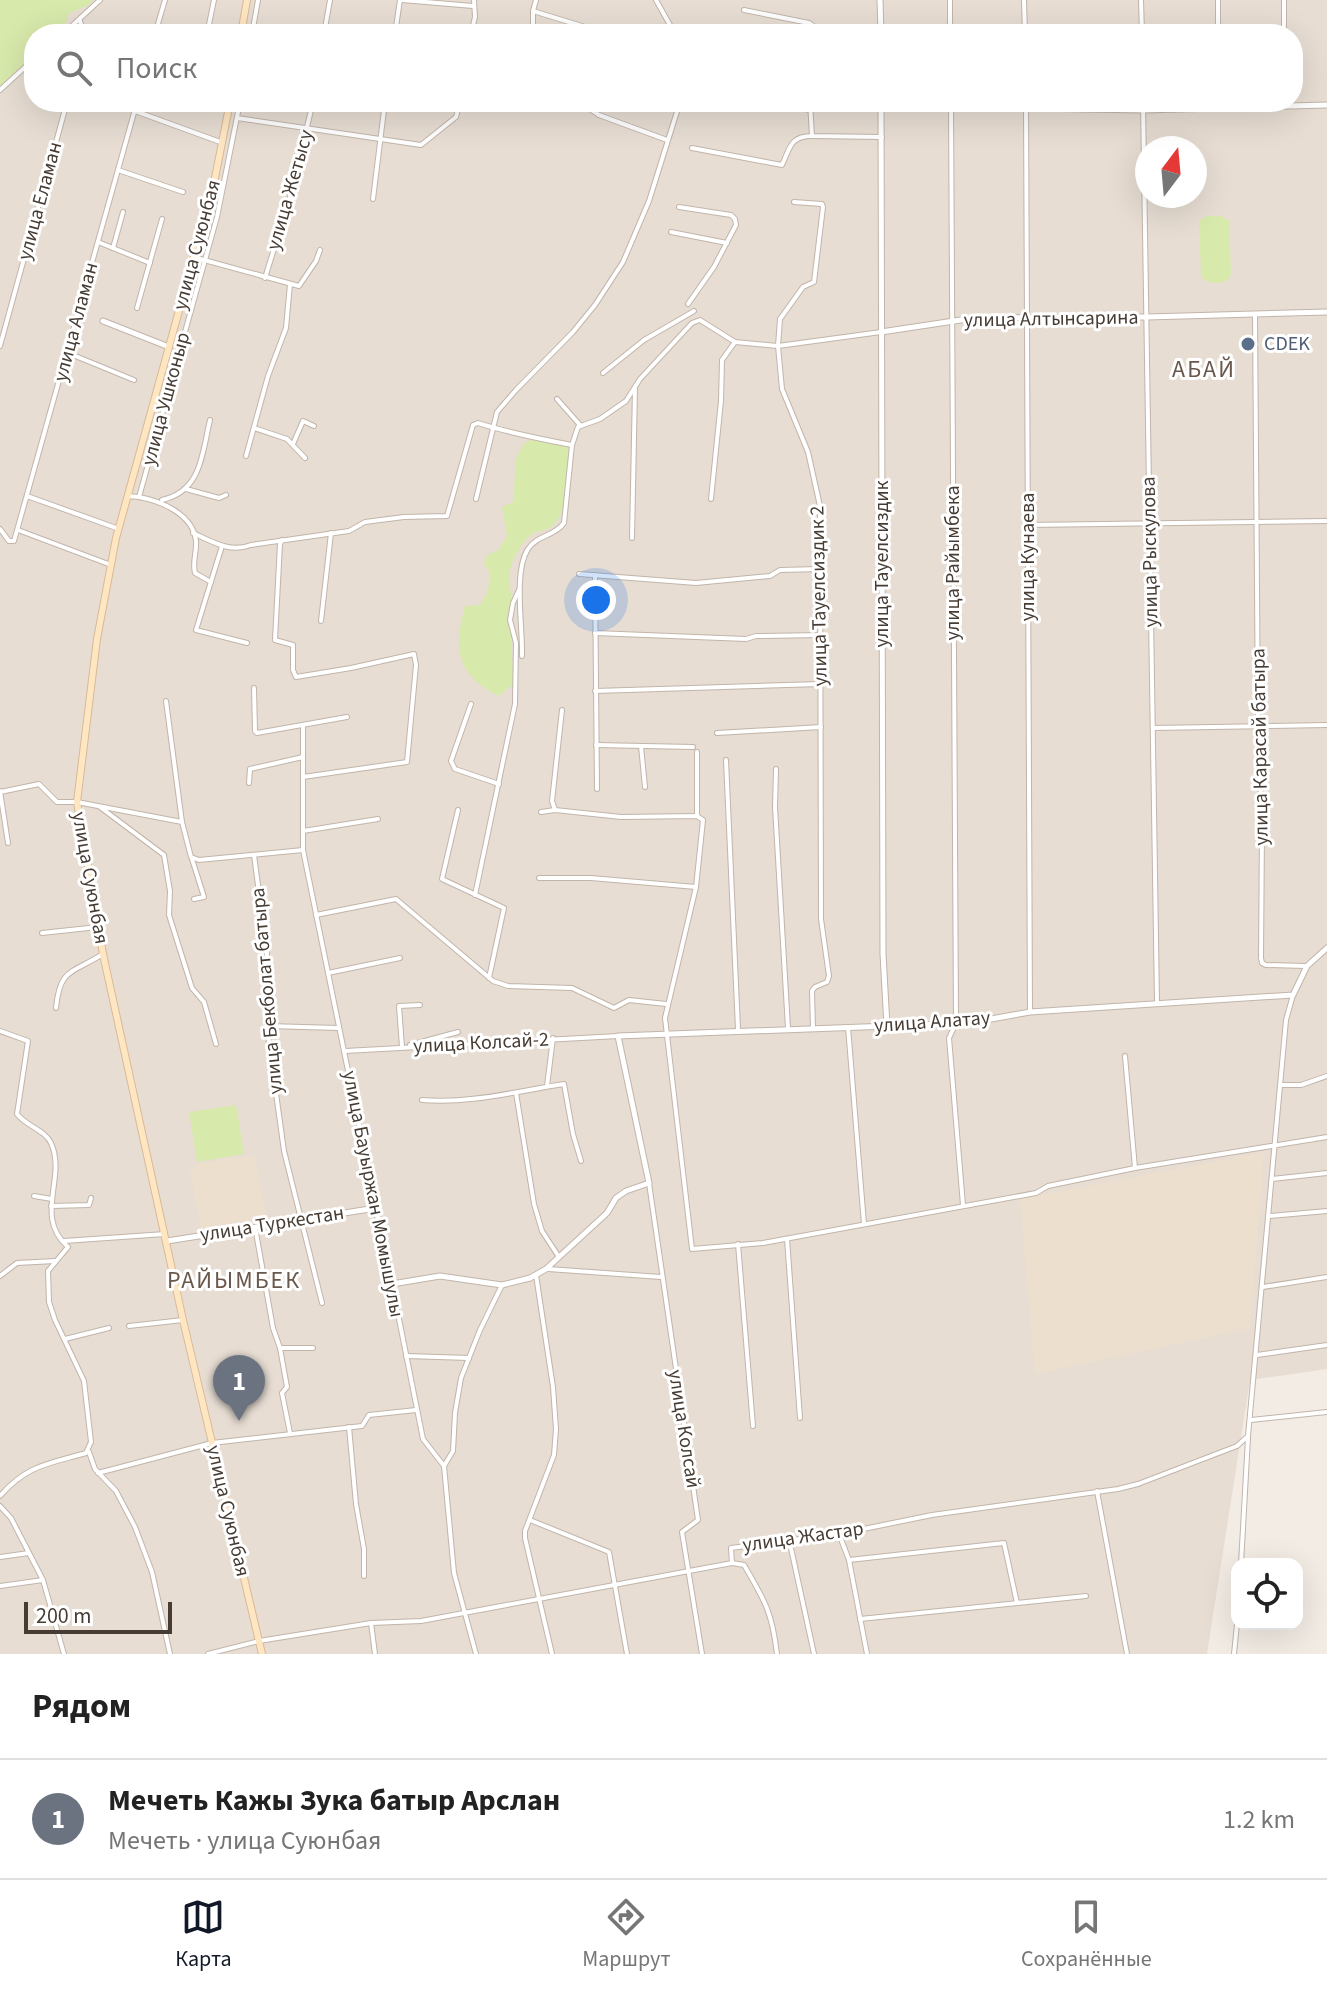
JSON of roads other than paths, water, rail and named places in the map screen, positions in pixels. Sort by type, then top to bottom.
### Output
[{"type":"main road","points":[[243,24],[247,0]]},
{"type":"main road","name":"улица Суюнбая","points":[[228,112],[223,143],[111,565],[97,639],[77,802],[103,954],[183,1320],[262,1654]]},
{"type":"street","points":[[74,24],[100,0]]},
{"type":"street","points":[[158,24],[165,0]]},
{"type":"street","points":[[209,24],[214,0]]},
{"type":"street","points":[[254,24],[258,0]]},
{"type":"street","points":[[326,24],[330,0]]},
{"type":"street","points":[[397,24],[401,0],[474,3],[473,24]]},
{"type":"street","points":[[533,24],[536,0]]},
{"type":"street","points":[[656,0],[669,24]]},
{"type":"street","points":[[880,0],[881,24]]},
{"type":"street","points":[[950,0],[950,24]]},
{"type":"street","points":[[1024,0],[1025,24]]},
{"type":"street","points":[[1141,0],[1142,24]]},
{"type":"street","points":[[1218,0],[1218,24]]},
{"type":"street","points":[[1284,0],[1284,24]]},
{"type":"street","points":[[744,10],[810,24]]},
{"type":"street","points":[[533,11],[575,24]]},
{"type":"street","points":[[79,20],[80,24]]},
{"type":"street","points":[[0,90],[24,68]]},
{"type":"street","points":[[1303,104],[1327,105]]},
{"type":"street","name":"улица Еламан","points":[[0,346],[64,112]]},
{"type":"street","name":"улица Аламан","points":[[0,529],[9,541],[13,541],[134,112]]},
{"type":"street","points":[[137,112],[223,143]]},
{"type":"street","name":"улица Ушконыр","points":[[139,497],[223,191],[238,112]]},
{"type":"street","name":"улица Жетысу","points":[[265,278],[290,197],[296,161],[310,112]]},
{"type":"street","points":[[373,199],[384,112]]},
{"type":"street","points":[[237,118],[421,145],[456,117],[457,112]]},
{"type":"street","points":[[594,112],[667,140]]},
{"type":"street","points":[[476,499],[493,428],[503,403],[573,332],[623,262],[649,201],[677,112]]},
{"type":"street","points":[[810,112],[812,136]]},
{"type":"street","name":"улица Тауелсиздик","points":[[881,112],[883,954],[887,1026]]},
{"type":"street","name":"улица Райымбека","points":[[951,112],[956,1023],[949,1038],[963,1206]]},
{"type":"street","name":"улица Кунаева","points":[[1026,112],[1030,1012]]},
{"type":"street","name":"улица Рыскулова","points":[[1143,112],[1157,1002]]},
{"type":"street","points":[[692,148],[782,165],[793,141],[800,136],[882,137]]},
{"type":"street","points":[[118,170],[183,192]]},
{"type":"street","name":"улица Тауелсиздик 2","points":[[794,202],[822,204],[814,282],[803,287],[780,319],[778,346],[782,389],[808,452],[820,506],[821,919],[829,976],[827,982],[812,991],[813,1029]]},
{"type":"street","points":[[679,207],[731,215],[736,225],[714,267],[688,304]]},
{"type":"street","points":[[113,248],[123,212]]},
{"type":"street","points":[[137,308],[162,219]]},
{"type":"street","points":[[671,232],[727,243]]},
{"type":"street","points":[[98,242],[150,263]]},
{"type":"street","points":[[193,257],[299,286],[303,284],[320,250]]},
{"type":"street","points":[[246,456],[268,376],[286,328],[290,284]]},
{"type":"street","points":[[603,373],[644,340],[694,311]]},
{"type":"street","name":"улица Алтынсарина","points":[[735,342],[778,346],[974,318],[1327,312]]},
{"type":"street","name":"улица Карасай батыра","points":[[1255,314],[1262,963],[1307,966]]},
{"type":"street","points":[[580,425],[617,410],[640,379],[692,323],[700,320],[735,342],[722,360],[711,499]]},
{"type":"street","points":[[103,321],[169,347]]},
{"type":"street","points":[[68,353],[134,380]]},
{"type":"street","points":[[632,538],[635,388]]},
{"type":"street","points":[[557,399],[580,425]]},
{"type":"street","points":[[159,501],[186,489],[198,472],[210,420]]},
{"type":"street","points":[[293,444],[303,421],[314,426]]},
{"type":"street","points":[[193,533],[227,549],[241,549],[349,531],[365,522],[447,516],[473,425],[478,423],[555,444],[572,445]]},
{"type":"street","points":[[522,656],[519,575],[529,548],[538,539],[562,528],[566,517],[572,445],[580,425]]},
{"type":"street","points":[[254,428],[280,435],[305,458]]},
{"type":"street","points":[[186,489],[219,498],[226,495]]},
{"type":"street","points":[[27,496],[119,529]]},
{"type":"street","points":[[127,496],[159,501],[182,517],[196,540],[195,573],[211,582]]},
{"type":"street","points":[[1027,525],[1327,521]]},
{"type":"street","points":[[18,530],[111,565]]},
{"type":"street","points":[[321,621],[331,533]]},
{"type":"street","points":[[282,540],[275,640],[293,645],[296,677],[414,654],[416,665],[407,762],[303,777]]},
{"type":"street","points":[[222,546],[196,630],[247,643]]},
{"type":"street","points":[[579,574],[696,583],[770,576],[780,570],[820,569]]},
{"type":"street","points":[[595,575],[597,789]]},
{"type":"street","points":[[475,895],[515,704],[516,643],[510,620],[520,588]]},
{"type":"street","points":[[595,633],[746,639],[756,636],[821,635]]},
{"type":"street","points":[[595,691],[821,684]]},
{"type":"street","points":[[254,688],[257,733],[347,717]]},
{"type":"street","points":[[166,701],[182,822],[204,897],[194,899]]},
{"type":"street","points":[[471,704],[451,761],[455,769],[499,784]]},
{"type":"street","points":[[555,810],[552,801],[562,710]]},
{"type":"street","points":[[1153,728],[1327,725]]},
{"type":"street","name":"улица Бауыржан Момышулы","points":[[303,726],[303,850],[423,1439],[444,1466],[454,1573],[476,1654]]},
{"type":"street","points":[[717,733],[821,727]]},
{"type":"street","points":[[596,745],[695,750],[697,816]]},
{"type":"street","points":[[641,746],[645,787]]},
{"type":"street","points":[[249,783],[250,769],[303,757]]},
{"type":"street","points":[[726,760],[738,1029]]},
{"type":"street","points":[[776,769],[775,807],[788,1028]]},
{"type":"street","points":[[8,843],[0,792],[39,784],[57,802],[77,802],[182,822]]},
{"type":"street","points":[[100,807],[164,855],[170,891],[169,915],[192,988],[204,1002],[216,1044]]},
{"type":"street","points":[[458,810],[442,879],[504,908],[489,978]]},
{"type":"street","points":[[541,812],[555,810],[621,817],[697,816],[703,820],[696,887],[665,1018],[692,1249],[787,1239],[1037,1192],[1048,1186],[1135,1168],[1327,1137]]},
{"type":"street","points":[[303,831],[378,819]]},
{"type":"street","points":[[191,857],[199,860],[303,850]]},
{"type":"street","name":"улица Бекболат батыра","points":[[254,855],[267,953],[267,1026],[284,1151],[322,1303]]},
{"type":"street","points":[[539,878],[591,878],[696,887]]},
{"type":"street","points":[[316,915],[396,899],[489,978],[508,986],[572,988],[614,1008],[629,1000],[667,1004]]},
{"type":"street","points":[[42,933],[98,927]]},
{"type":"street","points":[[1241,1558],[1248,1436],[1286,1020],[1293,995],[1307,966],[1327,948]]},
{"type":"street","points":[[56,1008],[58,985],[64,976],[103,954]]},
{"type":"street","points":[[328,973],[400,958]]},
{"type":"street","name":"улица Алатау","points":[[618,1036],[956,1023],[1030,1012],[1293,995]]},
{"type":"street","points":[[420,1005],[399,1006],[402,1048],[458,1032]]},
{"type":"street","points":[[267,1026],[339,1028]]},
{"type":"street","points":[[848,1027],[864,1224]]},
{"type":"street","points":[[0,1031],[28,1041],[17,1114],[50,1141],[54,1176],[53,1226],[68,1250],[47,1275],[49,1302],[84,1381],[91,1442],[89,1451],[98,1473],[116,1491],[135,1527],[152,1572],[170,1654]]},
{"type":"street","name":"улица Колсай-2","points":[[344,1051],[618,1036]]},
{"type":"street","name":"улица Колсай","points":[[618,1036],[649,1183],[698,1520],[682,1532],[689,1572]]},
{"type":"street","points":[[547,1086],[553,1038]]},
{"type":"street","points":[[1125,1056],[1135,1168]]},
{"type":"street","points":[[1281,1085],[1301,1085],[1327,1076]]},
{"type":"street","points":[[422,1100],[444,1102],[564,1084],[581,1161]]},
{"type":"street","points":[[516,1093],[534,1204],[542,1231],[559,1257]]},
{"type":"street","points":[[1272,1179],[1327,1173]]},
{"type":"street","points":[[392,1284],[440,1276],[502,1285],[536,1275],[607,1213],[616,1198],[649,1183]]},
{"type":"street","points":[[34,1196],[52,1199]]},
{"type":"street","points":[[51,1206],[89,1205],[91,1198]]},
{"type":"street","name":"улица Туркестан","points":[[62,1242],[166,1237],[376,1208]]},
{"type":"street","points":[[1269,1216],[1288,1217],[1327,1211]]},
{"type":"street","points":[[255,1227],[287,1387],[282,1393],[290,1434]]},
{"type":"street","points":[[787,1239],[800,1418]]},
{"type":"street","points":[[738,1244],[753,1426]]},
{"type":"street","points":[[0,1276],[17,1263],[57,1261]]},
{"type":"street","points":[[546,1269],[661,1277]]},
{"type":"street","points":[[536,1275],[540,1287],[556,1429],[554,1455],[525,1538],[552,1654]]},
{"type":"street","points":[[1263,1287],[1327,1277]]},
{"type":"street","points":[[444,1466],[453,1451],[457,1398],[469,1358],[502,1285]]},
{"type":"street","points":[[129,1326],[183,1320]]},
{"type":"street","points":[[65,1339],[109,1328]]},
{"type":"street","points":[[1257,1355],[1327,1345]]},
{"type":"street","points":[[280,1348],[313,1348]]},
{"type":"street","points":[[406,1356],[469,1358]]},
{"type":"street","points":[[98,1473],[212,1443],[362,1426],[369,1415],[417,1410]]},
{"type":"street","points":[[1251,1420],[1327,1412]]},
{"type":"street","points":[[349,1427],[356,1504],[364,1549],[364,1576]]},
{"type":"street","name":"улица Жастар","points":[[208,1654],[259,1641],[371,1623],[421,1621],[689,1572],[732,1563],[731,1548],[839,1534],[932,1515],[1138,1484],[1237,1446],[1248,1436]]},
{"type":"street","points":[[0,1496],[14,1480],[30,1469],[89,1451]]},
{"type":"street","points":[[1097,1491],[1127,1654]]},
{"type":"street","points":[[0,1506],[11,1518],[43,1580],[64,1654]]},
{"type":"street","points":[[530,1520],[607,1550],[627,1654]]},
{"type":"street","points":[[839,1534],[849,1560],[867,1654]]},
{"type":"street","points":[[789,1539],[814,1654]]},
{"type":"street","points":[[849,1560],[1004,1543],[1017,1603]]},
{"type":"street","points":[[0,1557],[29,1553]]},
{"type":"street","points":[[732,1563],[744,1565],[767,1604],[773,1621],[777,1654]]},
{"type":"street","points":[[689,1572],[702,1654]]},
{"type":"street","points":[[0,1586],[43,1580]]},
{"type":"street","points":[[860,1619],[1086,1596]]},
{"type":"street","points":[[371,1623],[375,1654]]},
{"type":"street","points":[[1234,1654],[1236,1630]]},
{"type":"place","name":"CDEK","points":[[1248,344]]},
{"type":"place","name":"Мечеть Кажы Зука батыр Арслан","points":[[239,1421]]},
{"type":"district","name":"АБАЙ","points":[[1204,369]]},
{"type":"district","name":"РАЙЫМБЕК","points":[[234,1280]]}]
